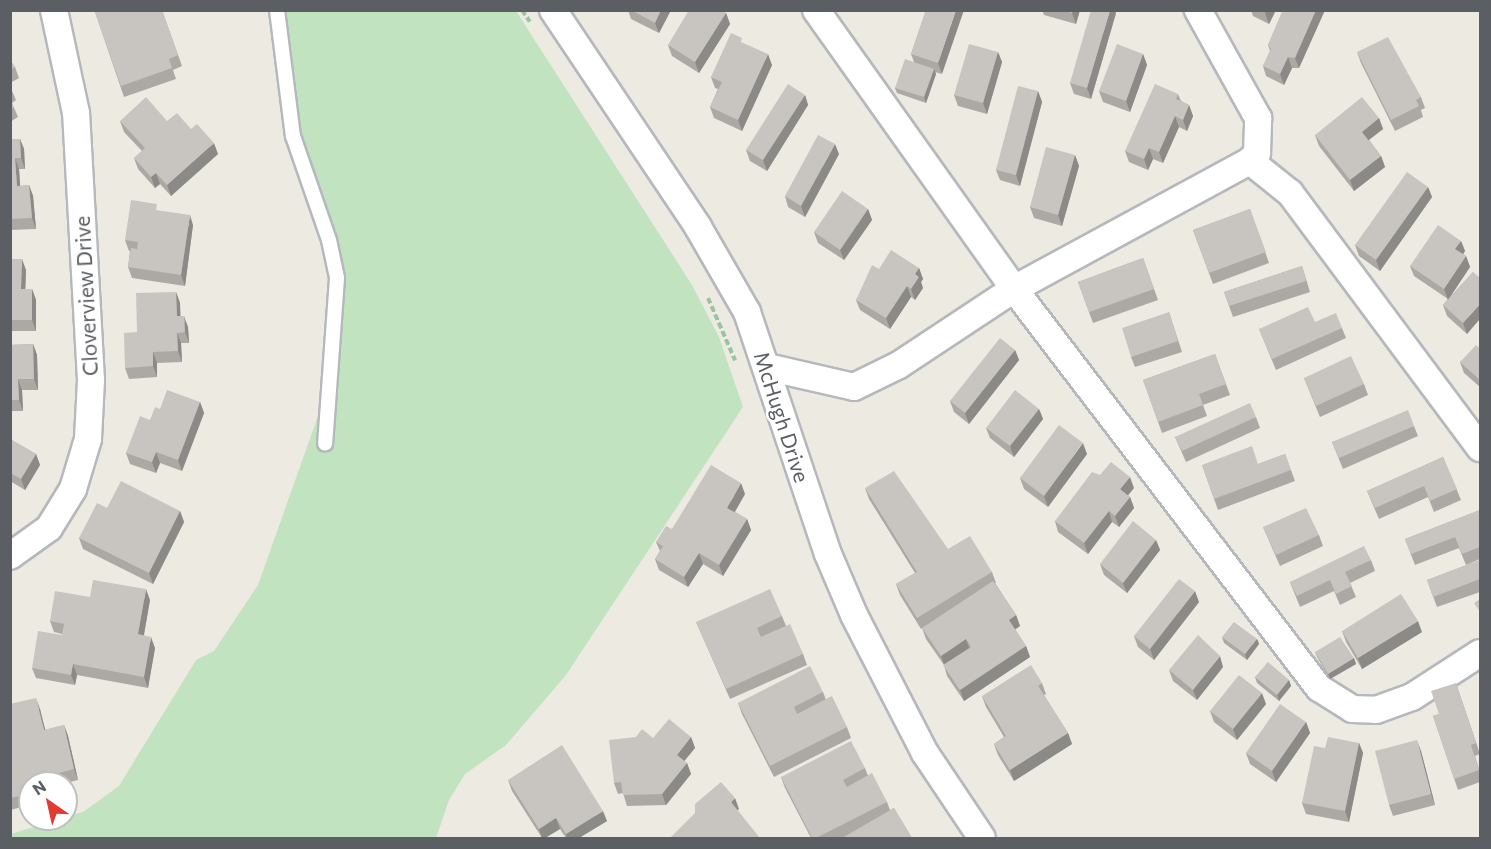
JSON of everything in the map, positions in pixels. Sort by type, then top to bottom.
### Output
[{"type":"street","name":"Cloverview Drive","points":[[10,556],[49,528],[73,489],[88,439],[91,380],[76,112],[54,10]]},
{"type":"street","name":"McHugh Drive","points":[[553,10],[698,227],[747,312],[828,554],[854,615],[920,743],[982,838]]},
{"type":"street","points":[[816,10],[1014,289],[1319,688],[1352,709],[1376,710],[1412,697],[1480,653]]},
{"type":"street","points":[[767,367],[854,387],[899,365],[1014,289],[1250,161],[1257,153],[1258,118],[1198,10]]},
{"type":"street","points":[[1250,161],[1290,193],[1480,448]]},
{"type":"lane","points":[[277,10],[293,136],[328,240],[336,278],[325,444]]},
{"type":"path","points":[[522,10],[534,28]]},
{"type":"path","points":[[704,289],[738,368]]},
{"type":"green space","points":[[276,11],[516,11],[692,285],[719,337],[743,407],[566,675],[506,745],[465,774],[449,800],[436,838],[11,838],[11,834],[21,831],[78,831],[78,814],[119,786],[196,660],[214,651],[258,585],[323,402],[334,261],[298,162]]},
{"type":"building","points":[[100,10],[162,10],[178,55],[169,59],[172,68],[121,86],[95,12]]},
{"type":"building","points":[[631,10],[661,10],[655,23]]},
{"type":"building","points":[[689,10],[723,10],[726,13],[695,62],[668,45]]},
{"type":"building","points":[[926,10],[956,10],[938,63],[911,54]]},
{"type":"building","points":[[1091,10],[1110,10],[1087,88],[1070,83]]},
{"type":"building","points":[[1283,10],[1316,10],[1295,58],[1288,57],[1280,74],[1263,66],[1271,49],[1268,45]]},
{"type":"building","points":[[731,33],[742,38],[741,42],[768,54],[738,120],[710,107],[722,82],[711,77]]},
{"type":"building","points":[[1388,37],[1421,97],[1416,100],[1419,106],[1391,120],[1357,52]]},
{"type":"building","points":[[969,44],[998,52],[983,103],[954,95]]},
{"type":"building","points":[[1117,44],[1143,54],[1126,101],[1099,91]]},
{"type":"building","points":[[905,59],[934,69],[924,97],[895,88]]},
{"type":"building","points":[[10,60],[15,67],[10,70]]},
{"type":"building","points":[[788,84],[805,95],[763,160],[746,150]]},
{"type":"building","points":[[1155,84],[1178,94],[1176,99],[1189,105],[1183,120],[1175,116],[1159,152],[1149,148],[1144,159],[1125,151]]},
{"type":"building","points":[[1018,86],[1038,91],[1016,175],[996,170]]},
{"type":"building","points":[[146,97],[167,121],[177,113],[191,129],[197,124],[214,143],[167,185],[156,173],[151,177],[134,158],[145,148],[120,121]]},
{"type":"building","points":[[1362,97],[1379,118],[1362,132],[1381,156],[1350,180],[1315,135]]},
{"type":"building","points":[[818,135],[835,144],[801,206],[785,196]]},
{"type":"building","points":[[10,139],[20,139],[21,158],[15,158],[17,186],[29,185],[32,218],[10,219]]},
{"type":"building","points":[[1046,147],[1075,155],[1058,215],[1030,207]]},
{"type":"building","points":[[1407,172],[1428,187],[1376,260],[1355,245]]},
{"type":"building","points":[[842,191],[868,209],[840,250],[814,232]]},
{"type":"building","points":[[131,200],[157,204],[156,210],[190,215],[181,275],[128,267],[131,248],[137,249],[138,242],[125,240]]},
{"type":"building","points":[[1250,209],[1266,252],[1209,273],[1193,230]]},
{"type":"building","points":[[1438,225],[1461,241],[1455,249],[1466,256],[1444,289],[1410,266]]},
{"type":"building","points":[[891,250],[919,268],[915,274],[919,277],[911,289],[907,286],[886,318],[856,300],[872,265],[879,269]]},
{"type":"building","points":[[1143,258],[1154,289],[1089,312],[1078,282]]},
{"type":"building","points":[[10,259],[22,259],[21,289],[32,289],[32,320],[10,320]]},
{"type":"building","points":[[1302,266],[1306,281],[1229,306],[1224,292]]},
{"type":"building","points":[[1473,272],[1480,278],[1480,304],[1463,323],[1443,305]]},
{"type":"building","points":[[176,292],[177,316],[184,316],[185,332],[177,333],[178,351],[153,352],[153,366],[125,368],[124,333],[137,332],[136,293]]},
{"type":"building","points":[[1308,307],[1315,322],[1336,313],[1342,328],[1272,359],[1259,329]]},
{"type":"building","points":[[1169,312],[1178,341],[1131,357],[1122,328]]},
{"type":"building","points":[[1000,338],[1015,350],[965,413],[950,401]]},
{"type":"building","points":[[33,344],[34,379],[18,379],[19,400],[10,400],[10,345]]},
{"type":"building","points":[[1476,345],[1480,349],[1480,380],[1460,362]]},
{"type":"building","points":[[1215,354],[1226,384],[1199,394],[1203,405],[1158,422],[1143,380]]},
{"type":"building","points":[[1351,356],[1364,384],[1316,406],[1304,378]]},
{"type":"building","points":[[167,390],[200,402],[178,460],[156,452],[152,462],[126,453],[140,416],[150,420],[155,407],[160,409]]},
{"type":"building","points":[[1015,390],[1039,409],[1010,446],[986,428]]},
{"type":"building","points":[[1250,403],[1256,417],[1182,451],[1175,437]]},
{"type":"building","points":[[1408,410],[1414,426],[1339,458],[1332,442]]},
{"type":"building","points":[[1059,425],[1083,443],[1044,496],[1020,478]]},
{"type":"building","points":[[10,439],[36,454],[21,479],[10,473]]},
{"type":"building","points":[[1252,446],[1258,464],[1285,454],[1291,470],[1214,499],[1202,465]]},
{"type":"building","points":[[1443,457],[1457,489],[1430,501],[1424,486],[1375,508],[1367,491]]},
{"type":"building","points":[[1111,462],[1130,477],[1120,489],[1130,497],[1115,516],[1109,511],[1084,543],[1055,521],[1092,472],[1100,475]]},
{"type":"building","points":[[711,465],[741,483],[727,508],[747,519],[719,565],[699,553],[684,577],[655,559],[663,546],[656,542],[666,526],[672,529]]},
{"type":"building","points":[[894,471],[948,549],[970,536],[992,572],[917,618],[896,584],[917,572],[865,488]]},
{"type":"building","points":[[121,481],[180,511],[149,573],[79,538],[97,503],[107,508]]},
{"type":"building","points":[[1306,508],[1319,535],[1276,555],[1263,527]]},
{"type":"building","points":[[1480,510],[1480,547],[1462,554],[1455,537],[1411,554],[1405,539]]},
{"type":"building","points":[[1133,521],[1156,540],[1123,583],[1100,564]]},
{"type":"building","points":[[1364,546],[1371,560],[1345,572],[1352,586],[1336,594],[1330,580],[1297,596],[1290,582]]},
{"type":"building","points":[[1480,560],[1480,579],[1433,597],[1427,580]]},
{"type":"building","points":[[1179,579],[1195,591],[1150,649],[1134,636]]},
{"type":"building","points":[[93,580],[146,589],[138,634],[151,637],[144,677],[73,664],[71,675],[32,668],[38,631],[62,635],[64,624],[50,621],[55,591],[90,597]]},
{"type":"building","points":[[993,581],[1016,615],[1009,620],[1026,646],[960,690],[943,665],[971,647],[966,639],[941,656],[922,628]]},
{"type":"building","points":[[770,589],[782,616],[757,628],[761,637],[790,624],[803,654],[726,689],[696,622]]},
{"type":"building","points":[[1401,594],[1418,621],[1358,658],[1342,631]]},
{"type":"building","points":[[1480,599],[1480,612],[1474,603]]},
{"type":"building","points":[[1234,622],[1257,639],[1245,654],[1222,637]]},
{"type":"building","points":[[1198,635],[1220,656],[1193,690],[1169,670]]},
{"type":"building","points":[[1340,637],[1354,658],[1328,674],[1315,652]]},
{"type":"building","points":[[1268,662],[1289,680],[1277,695],[1255,677]]},
{"type":"building","points":[[1031,665],[1042,683],[1038,686],[1068,733],[1010,770],[994,744],[1006,736],[982,696]]},
{"type":"building","points":[[810,666],[823,692],[794,707],[797,714],[832,696],[847,727],[770,766],[738,703]]},
{"type":"building","points":[[1239,675],[1262,693],[1233,729],[1210,711]]},
{"type":"building","points":[[1456,683],[1476,743],[1471,745],[1479,770],[1454,779],[1433,716],[1439,714],[1431,691]]},
{"type":"building","points":[[36,698],[44,730],[64,725],[74,769],[18,771],[18,796],[10,798],[10,704]]},
{"type":"building","points":[[1280,704],[1306,722],[1272,771],[1246,753]]},
{"type":"building","points":[[669,719],[691,737],[677,755],[687,763],[662,794],[623,795],[621,782],[614,783],[609,740],[636,737],[642,729],[653,738]]},
{"type":"building","points":[[1328,737],[1359,743],[1345,811],[1302,803],[1314,746],[1325,748]]},
{"type":"building","points":[[1417,740],[1431,794],[1389,805],[1375,751]]},
{"type":"building","points":[[851,741],[865,768],[843,780],[847,787],[872,773],[887,802],[812,838],[781,777]]},
{"type":"building","points":[[562,745],[603,811],[566,834],[556,818],[539,829],[508,780]]},
{"type":"building","points":[[721,782],[735,798],[731,802],[760,838],[670,838],[695,813],[695,804]]},
{"type":"building","points":[[894,808],[912,838],[842,838]]}]
